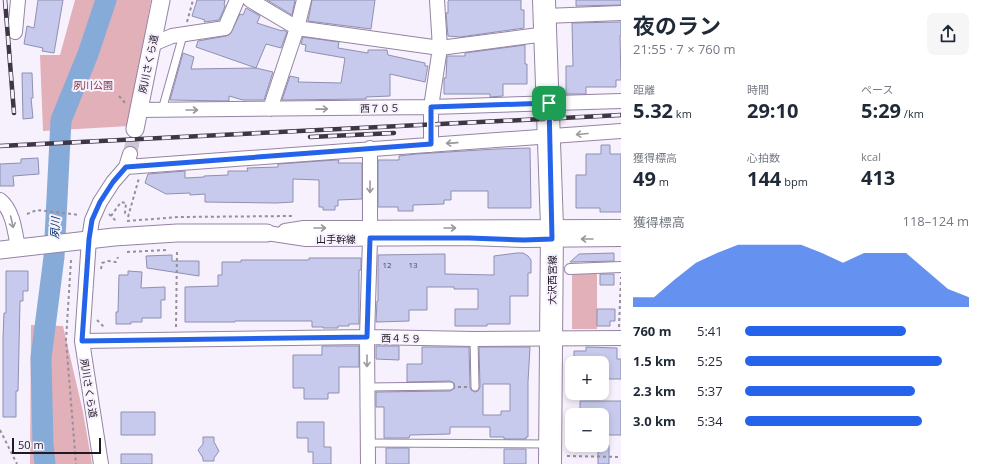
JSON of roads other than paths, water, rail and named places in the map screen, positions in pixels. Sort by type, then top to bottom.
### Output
[{"type":"main road","name":"大沢西宮線","points":[[545,17],[549,103],[552,233],[550,455]]},
{"type":"street","points":[[15,32],[18,0]]},
{"type":"street","name":"夙川さくら道","points":[[135,129],[132,107],[153,44],[161,0]]},
{"type":"street","points":[[153,44],[172,36],[225,28],[237,0]]},
{"type":"street","points":[[250,0],[297,28],[440,48],[545,17],[621,13]]},
{"type":"street","points":[[270,109],[297,28],[304,0]]},
{"type":"street","points":[[431,144],[431,107],[440,48],[438,0]]},
{"type":"street","name":"西７０５","points":[[132,107],[162,110],[270,109],[431,107],[621,101]]},
{"type":"street","points":[[368,464],[367,337],[370,233],[370,148],[621,131]]},
{"type":"street","name":"夙川さくら道","points":[[101,464],[82,341],[89,239],[92,220],[100,202],[113,182],[130,166],[370,148]]},
{"type":"street","points":[[0,200],[5,204],[25,247],[0,250]]},
{"type":"street","name":"山手幹線","points":[[25,247],[89,239],[178,233],[267,233],[306,239],[370,233],[524,240],[552,233],[621,227]]},
{"type":"street","name":"山手幹線","points":[[552,233],[621,238]]},
{"type":"street","points":[[570,269],[621,269]]},
{"type":"street","name":"西４５９","points":[[82,341],[175,341],[367,337],[474,339],[620,338]]},
{"type":"lane","points":[[162,110],[183,35]]},
{"type":"lane","points":[[474,339],[475,387]]},
{"type":"lane","points":[[367,387],[450,386]]},
{"type":"lane","points":[[368,444],[550,455]]},
{"type":"waterway","name":"夙川","points":[[45,464],[43,444],[41,358],[54,257],[61,120],[88,54],[106,0]]},
{"type":"tunnel","points":[[130,154],[135,129]]},
{"type":"railway","points":[[5,0],[14,113]]},
{"type":"railway","points":[[0,146],[621,115]]},
{"type":"railway","points":[[310,137],[394,133]]},
{"type":"park label","name":"夙川公園","points":[[93,85]]}]
